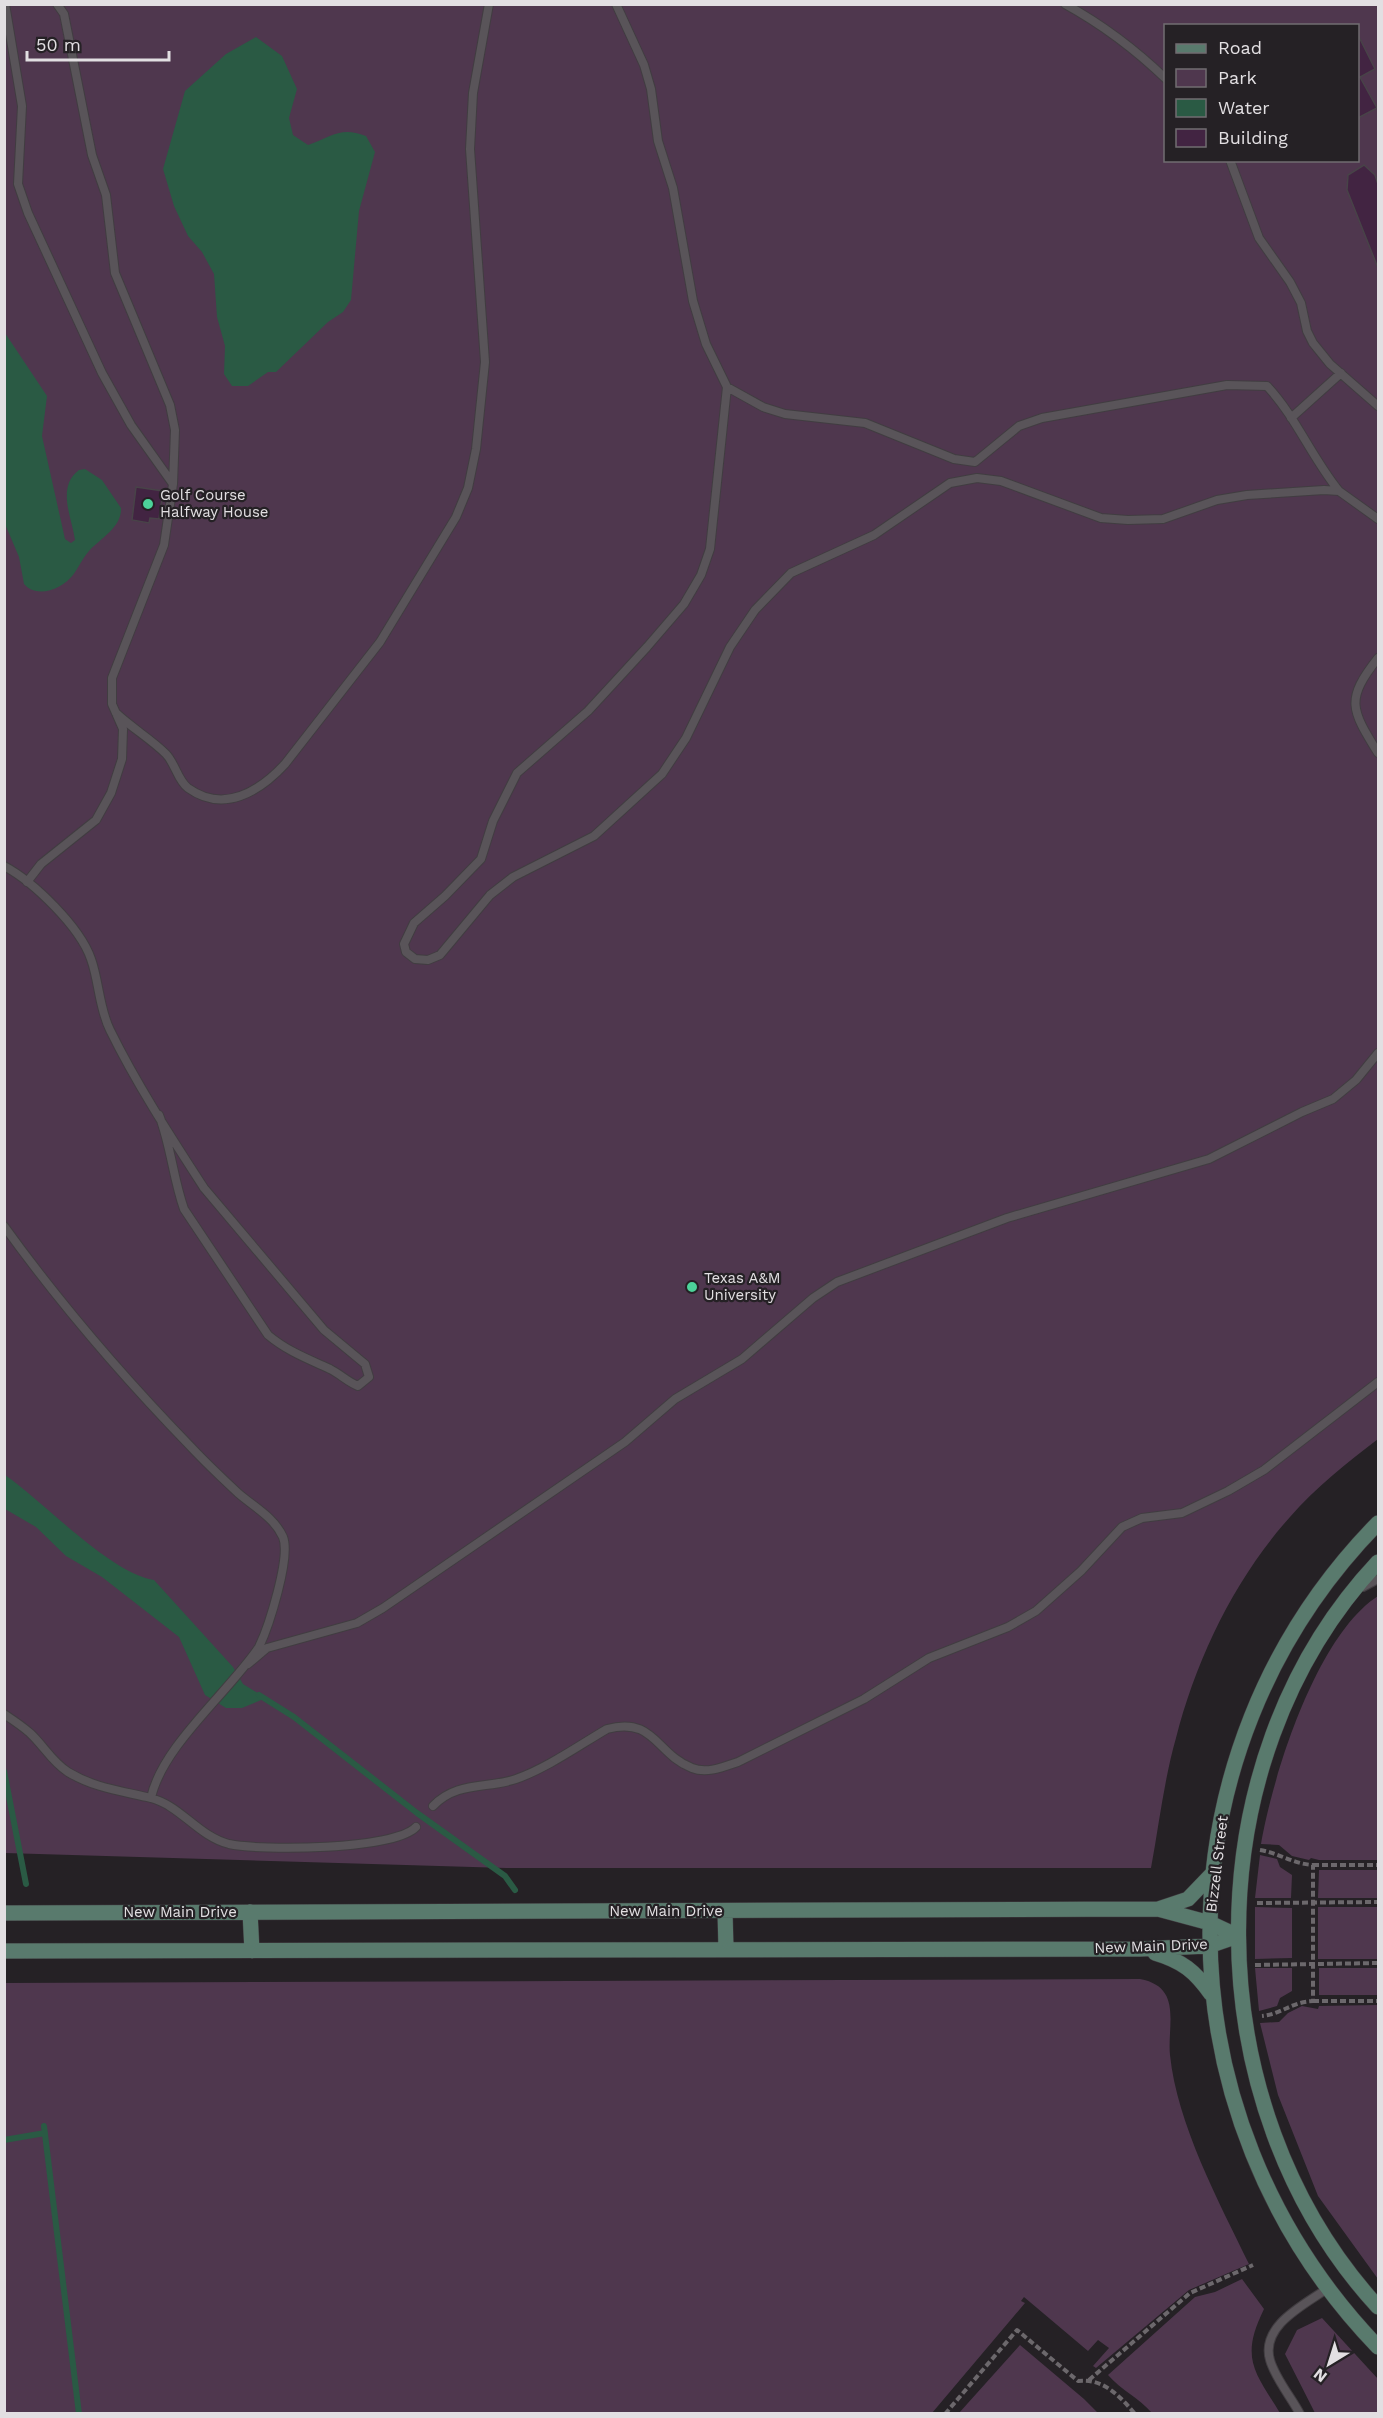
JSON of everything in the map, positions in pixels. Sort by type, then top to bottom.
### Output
[{"type":"street","name":"Bizzell Street","points":[[1378,1523],[1342,1563],[1310,1605],[1273,1670],[1238,1756],[1223,1810],[1214,1872],[1209,1946],[1213,1996],[1225,2068],[1252,2152],[1289,2229],[1328,2288],[1378,2347]]},
{"type":"street","name":"Bizzell Street","points":[[1378,1562],[1354,1591],[1301,1673],[1264,1765],[1251,1811],[1245,1847],[1238,1936],[1244,2019],[1272,2128],[1304,2200],[1350,2272],[1378,2307]]},
{"type":"street","points":[[1158,1909],[1188,1899],[1214,1872]]},
{"type":"street","name":"New Main Drive","points":[[4,1913],[1158,1909],[1210,1923],[1238,1936]]},
{"type":"street","points":[[725,1911],[726,1948]]},
{"type":"street","points":[[250,1912],[252,1951]]},
{"type":"street","name":"New Main Drive","points":[[4,1951],[1140,1949],[1209,1946],[1238,1936]]},
{"type":"street","points":[[1140,1949],[1185,1964],[1201,1979],[1213,1996]]},
{"type":"street","points":[[1328,2288],[1350,2272]]},
{"type":"lane","points":[[5,4],[22,106],[18,184],[28,213],[102,373],[131,424],[173,484]]},
{"type":"lane","points":[[27,882],[41,864],[96,820],[111,793],[122,759],[123,729],[112,704],[112,678],[164,544],[173,484],[175,430],[170,405],[115,273],[106,195],[92,155],[64,14],[57,4]]},
{"type":"lane","points":[[116,713],[167,754],[187,788],[206,797],[227,801],[251,793],[267,783],[285,764],[380,642],[456,517],[468,488],[476,449],[485,362],[470,149],[473,93],[489,4]]},
{"type":"lane","points":[[616,4],[644,65],[651,89],[658,141],[673,189],[693,301],[706,344],[727,387],[710,549],[701,575],[684,604],[588,711],[518,772],[493,821],[481,859],[414,924],[404,944],[406,952],[415,959],[428,960],[440,955],[490,895],[513,877],[594,836],[662,774],[686,738],[730,647],[755,610],[791,573],[874,535],[950,483],[977,478],[1001,481],[1101,518],[1128,520],[1163,519],[1217,500],[1247,495],[1324,490],[1339,492]]},
{"type":"lane","points":[[1065,4],[1134,49],[1164,77]]},
{"type":"lane","points":[[1231,162],[1259,238],[1290,282],[1301,303],[1307,331],[1313,343],[1341,373],[1378,406]]},
{"type":"lane","points":[[1291,418],[1341,373]]},
{"type":"lane","points":[[727,387],[763,406],[785,414],[865,423],[965,462],[975,462],[1019,426],[1042,418],[1227,384],[1267,386],[1286,407],[1322,471],[1339,492],[1378,519]]},
{"type":"lane","points":[[1378,658],[1366,674],[1354,699],[1360,720],[1378,753]]},
{"type":"lane","points":[[4,866],[43,896],[77,934],[91,957],[108,1027],[204,1188],[324,1330],[365,1364],[369,1377],[363,1384],[358,1386],[349,1383],[332,1371],[282,1346],[268,1335],[184,1209],[178,1193],[170,1144],[159,1115]]},
{"type":"lane","points":[[248,1664],[267,1648],[357,1623],[383,1608],[625,1442],[675,1399],[742,1359],[813,1298],[837,1282],[1007,1218],[1209,1159],[1302,1112],[1333,1099],[1356,1080],[1378,1053]]},
{"type":"lane","points":[[4,1226],[44,1280],[117,1367],[192,1448],[277,1526],[285,1551],[269,1621],[259,1647],[248,1664],[163,1768],[154,1784],[151,1798]]},
{"type":"lane","points":[[433,1806],[444,1796],[466,1787],[517,1778],[606,1730],[622,1725],[641,1728],[693,1768],[717,1769],[738,1762],[864,1699],[929,1658],[1008,1628],[1036,1611],[1081,1571],[1122,1527],[1142,1518],[1195,1509],[1246,1481],[1264,1470],[1378,1382]]},
{"type":"lane","points":[[1354,1591],[1378,1580]]},
{"type":"lane","points":[[4,1714],[30,1733],[50,1758],[70,1773],[111,1790],[151,1798],[172,1808],[207,1835],[228,1844],[354,1845],[405,1837],[416,1827]]},
{"type":"lane","points":[[1300,2414],[1270,2360],[1269,2342],[1275,2329],[1284,2319],[1328,2288]]},
{"type":"path","points":[[1262,1850],[1280,1854],[1296,1863],[1378,1865]]},
{"type":"path","points":[[1313,1865],[1313,2001]]},
{"type":"path","points":[[1257,1903],[1378,1902]]},
{"type":"path","points":[[1256,1965],[1378,1963]]},
{"type":"path","points":[[1261,2016],[1277,2014],[1296,2002],[1378,2001]]},
{"type":"path","points":[[1089,2380],[1190,2293],[1253,2265]]},
{"type":"path","points":[[945,2414],[1017,2330],[1078,2381],[1089,2380],[1106,2386],[1136,2414]]},
{"type":"green space","name":"Texas A&M University","points":[[5,5],[1378,5],[1378,1439],[1321,1485],[1290,1517],[1252,1566],[1220,1621],[1206,1649],[1184,1708],[1165,1786],[1151,1868],[506,1868],[5,1853]]},
{"type":"green space","points":[[1378,1596],[1378,1860],[1311,1858],[1309,1860],[1292,1856],[1279,1845],[1261,1844],[1287,1745],[1317,1673],[1336,1641],[1356,1615]]},
{"type":"green space","points":[[1260,1855],[1277,1859],[1280,1867],[1292,1875],[1291,1898],[1255,1898]]},
{"type":"green space","points":[[1319,1870],[1378,1870],[1378,1898],[1318,1898]]},
{"type":"green space","points":[[1255,1907],[1292,1908],[1292,1958],[1255,1959]]},
{"type":"green space","points":[[1318,1907],[1378,1907],[1378,1959],[1318,1959]]},
{"type":"green space","points":[[1255,1968],[1292,1968],[1292,1991],[1280,1998],[1277,2006],[1259,2011]]},
{"type":"green space","points":[[1319,1968],[1378,1968],[1378,1995],[1319,1995]]},
{"type":"green space","points":[[1140,1979],[1154,1983],[1168,1999],[1171,2020],[1170,2055],[1181,2108],[1201,2162],[1249,2264],[1189,2290],[1096,2368],[1093,2366],[1109,2348],[1098,2340],[1088,2351],[1024,2297],[1021,2301],[1025,2303],[932,2413],[5,2413],[5,1983]]},
{"type":"green space","points":[[1378,2005],[1378,2279],[1318,2196],[1278,2095],[1260,2023],[1279,2022],[1288,2013],[1302,2006],[1318,2009],[1319,2006]]},
{"type":"green space","points":[[1242,2279],[1264,2309],[1253,2340],[1253,2364],[1263,2386],[1280,2413],[1152,2413],[1108,2375],[1195,2297],[1215,2292]]},
{"type":"green space","points":[[1322,2318],[1378,2379],[1378,2413],[1315,2413],[1285,2354],[1297,2330]]},
{"type":"green space","points":[[1020,2345],[1084,2399],[1098,2413],[959,2413]]},
{"type":"water","points":[[256,37],[282,56],[297,89],[289,118],[293,135],[308,145],[343,132],[357,133],[366,136],[375,152],[359,211],[351,300],[343,312],[328,322],[276,372],[268,372],[248,386],[232,386],[224,374],[225,346],[217,317],[214,274],[202,252],[188,236],[174,206],[163,169],[185,91],[226,54]]},
{"type":"water","points":[[5,333],[47,396],[42,436],[65,539],[71,543],[75,540],[67,494],[72,477],[79,470],[85,469],[102,480],[121,508],[114,527],[89,551],[73,575],[63,584],[49,590],[36,591],[24,584],[19,557],[5,524]]},
{"type":"water","points":[[5,1475],[98,1551],[137,1575],[154,1580],[233,1667],[243,1684],[266,1698],[242,1708],[226,1708],[205,1695],[179,1637],[102,1577],[66,1556],[36,1527],[5,1509]]},
{"type":"building","points":[[1359,37],[1375,69],[1360,77],[1377,108],[1359,117]]},
{"type":"building","points":[[1364,165],[1375,175],[1378,184],[1378,268],[1347,190],[1348,175]]},
{"type":"building","name":"Golf Course Halfway House","points":[[136,487],[163,491],[159,519],[150,518],[149,523],[132,520]]},
{"type":"waterway","points":[[259,1695],[294,1717],[417,1813],[505,1876],[515,1890]]},
{"type":"waterway","points":[[4,1771],[26,1884]]},
{"type":"waterway","points":[[44,2126],[79,2414]]},
{"type":"waterway","points":[[4,2140],[45,2133]]},
{"type":"place","name":"Golf Course Halfway House","points":[[148,504]]},
{"type":"place","name":"Texas A&M University","points":[[692,1287]]}]
